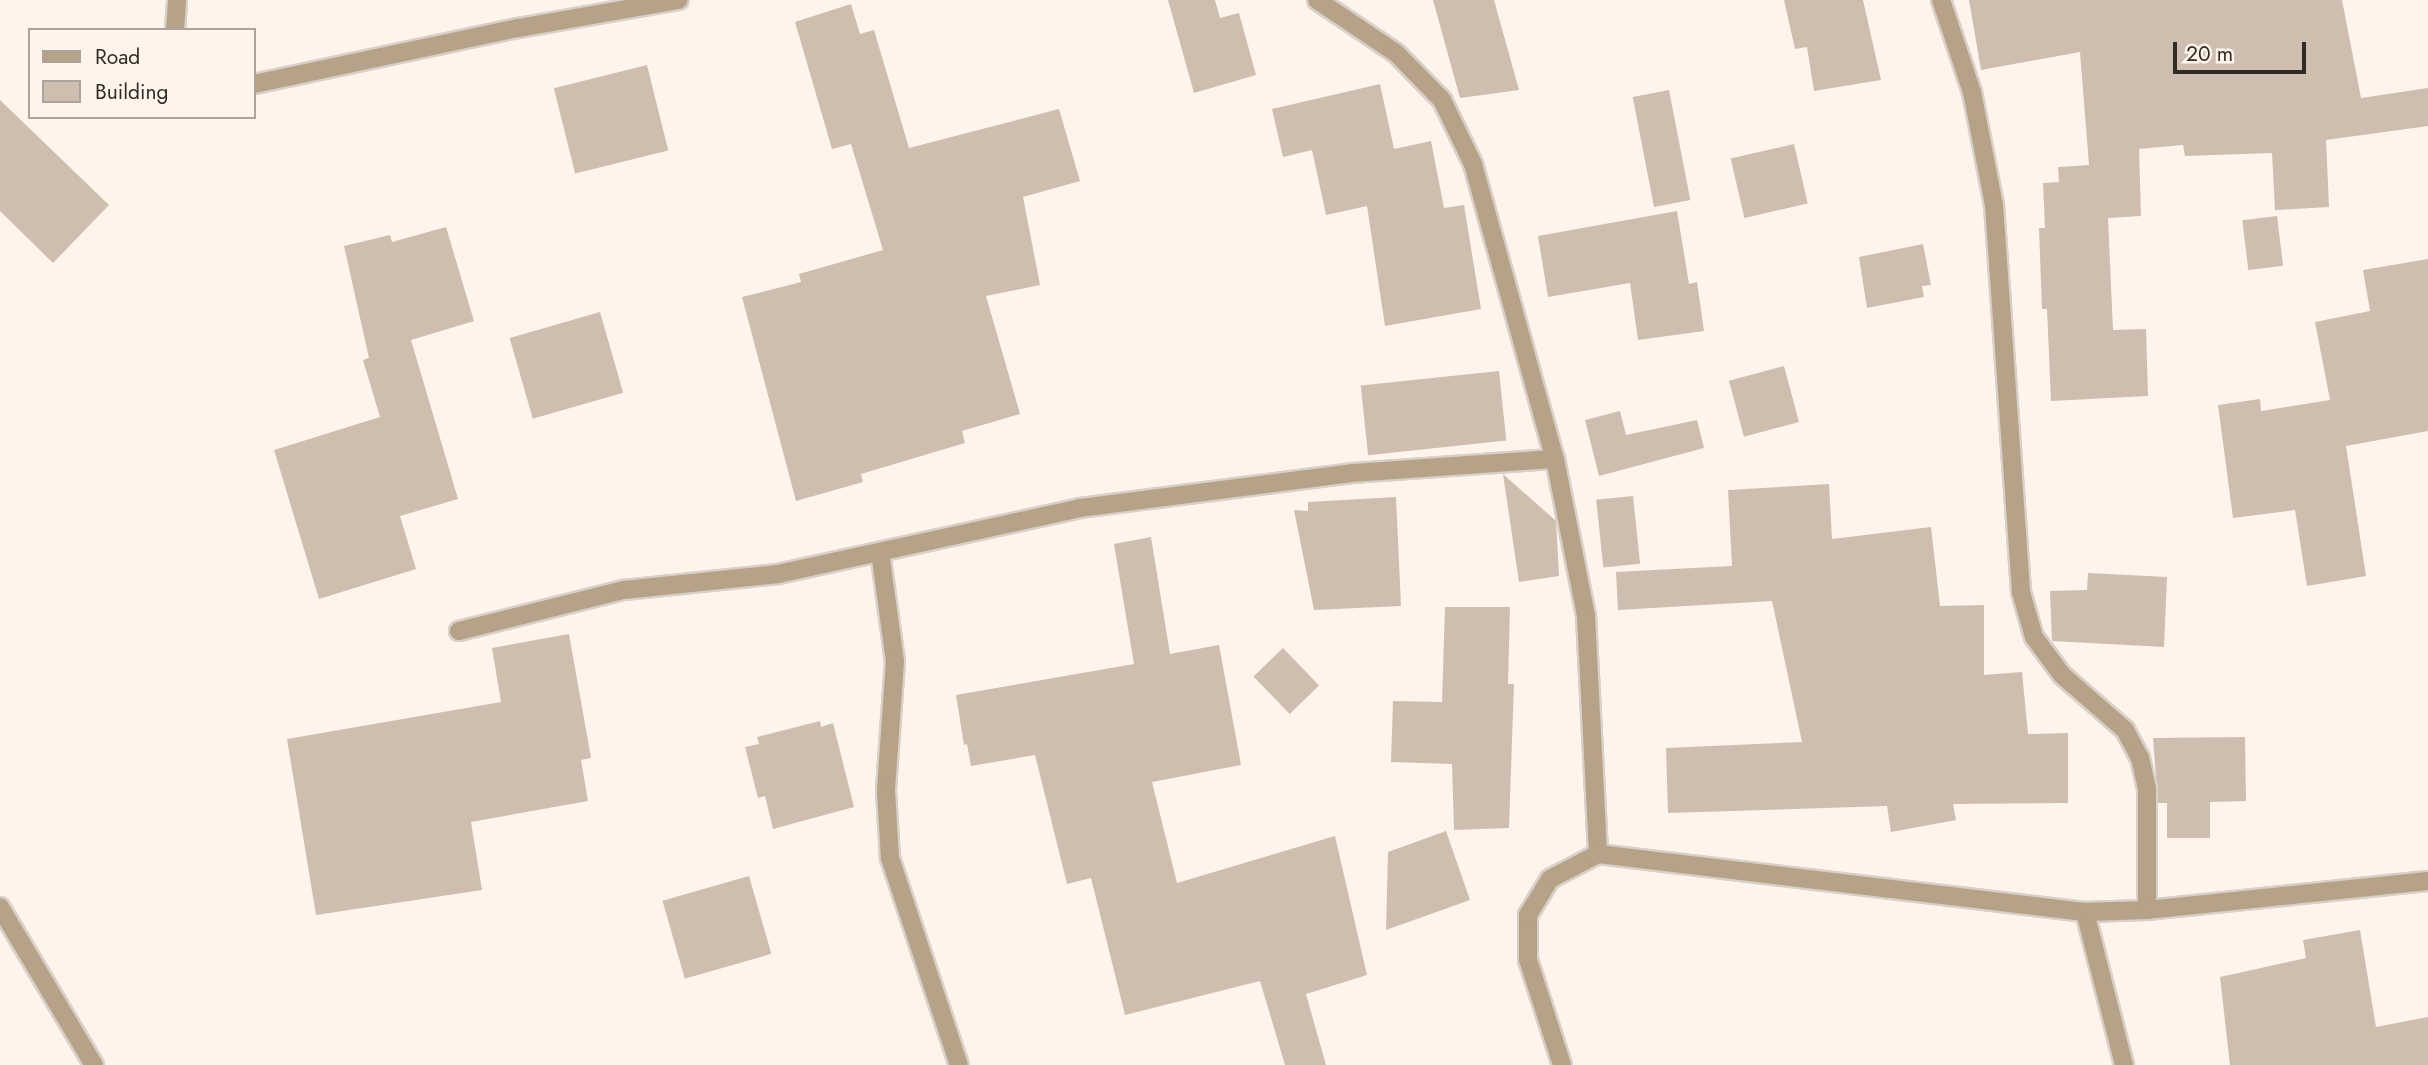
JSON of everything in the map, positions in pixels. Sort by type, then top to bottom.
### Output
[{"type":"street","points":[[175,28],[177,0]]},
{"type":"street","points":[[256,84],[519,28],[679,0]]},
{"type":"street","points":[[1317,0],[1396,53],[1442,100],[1473,164],[1555,459],[1587,616],[1598,854]]},
{"type":"street","points":[[1941,0],[1972,92],[1994,205],[2021,592],[2034,636],[2062,676],[2125,730],[2140,758],[2147,789],[2147,911]]},
{"type":"street","points":[[459,631],[624,590],[778,574],[1080,508],[1353,473],[1555,459]]},
{"type":"street","points":[[880,552],[895,661],[886,791],[890,858],[917,946],[959,1065]]},
{"type":"street","points":[[1562,1065],[1528,960],[1528,915],[1550,879],[1598,854],[2085,912],[2147,911],[2428,881]]},
{"type":"street","points":[[0,907],[94,1065]]},
{"type":"street","points":[[2085,912],[2124,1065]]},
{"type":"building","points":[[1168,0],[1215,0],[1220,18],[1239,13],[1256,75],[1194,93]]},
{"type":"building","points":[[1433,0],[1494,0],[1519,90],[1460,98]]},
{"type":"building","points":[[1784,0],[1863,0],[1881,80],[1814,91],[1807,47],[1795,49]]},
{"type":"building","points":[[1969,0],[2342,0],[2361,98],[2428,88],[2428,126],[2326,140],[2329,207],[2275,210],[2272,153],[2185,156],[2183,145],[2139,149],[2141,216],[2108,218],[2113,330],[2146,329],[2148,396],[2051,401],[2047,309],[2042,309],[2039,228],[2045,228],[2043,183],[2059,182],[2058,167],[2089,165],[2080,52],[1981,70]]},
{"type":"building","points":[[851,4],[860,34],[874,30],[909,148],[1059,109],[1080,181],[1023,197],[1040,285],[986,296],[1020,414],[962,431],[965,443],[861,474],[863,482],[796,501],[742,297],[801,282],[799,274],[883,250],[851,144],[832,149],[795,22]]},
{"type":"building","points":[[647,65],[668,150],[575,174],[554,88]]},
{"type":"building","points":[[1380,84],[1394,149],[1431,141],[1444,208],[1464,205],[1481,309],[1385,326],[1367,206],[1326,215],[1312,150],[1283,157],[1272,109]]},
{"type":"building","points":[[1669,90],[1690,200],[1654,207],[1633,97]]},
{"type":"building","points":[[0,100],[109,205],[53,263],[0,211]]},
{"type":"building","points":[[1794,144],[1808,203],[1744,218],[1731,159]]},
{"type":"building","points":[[1677,211],[1689,284],[1697,282],[1704,331],[1638,340],[1630,283],[1548,297],[1538,236]]},
{"type":"building","points":[[2277,216],[2283,266],[2248,270],[2242,220]]},
{"type":"building","points":[[446,227],[474,321],[411,340],[458,499],[400,516],[416,569],[319,599],[274,450],[380,417],[363,360],[369,358],[344,246],[390,235],[392,242]]},
{"type":"building","points":[[1923,244],[1931,285],[1922,286],[1924,297],[1867,308],[1859,257]]},
{"type":"building","points":[[2428,259],[2428,431],[2346,446],[2366,576],[2307,586],[2295,510],[2233,518],[2218,405],[2260,399],[2261,411],[2330,400],[2315,322],[2370,311],[2363,270]]},
{"type":"building","points":[[600,312],[623,393],[533,419],[510,338]]},
{"type":"building","points":[[1784,366],[1799,422],[1744,437],[1729,381]]},
{"type":"building","points":[[1499,371],[1506,441],[1368,455],[1361,386]]},
{"type":"building","points":[[1620,411],[1626,435],[1697,420],[1704,448],[1599,476],[1585,420]]},
{"type":"building","points":[[1503,474],[1556,521],[1559,576],[1519,582]]},
{"type":"building","points":[[1829,484],[1832,539],[1931,527],[1940,606],[1984,605],[1984,675],[2022,672],[2028,734],[2068,733],[2068,803],[1953,804],[1956,820],[1891,832],[1887,806],[1668,813],[1666,748],[1802,742],[1772,601],[1618,610],[1616,572],[1732,566],[1728,490]]},
{"type":"building","points":[[1633,496],[1640,564],[1603,567],[1596,500]]},
{"type":"building","points":[[1396,497],[1401,606],[1314,610],[1294,510],[1308,511],[1308,502]]},
{"type":"building","points":[[1151,537],[1170,654],[1219,645],[1241,765],[1152,782],[1177,883],[1335,836],[1367,975],[1306,994],[1326,1065],[1285,1065],[1260,981],[1125,1015],[1091,878],[1067,884],[1035,755],[971,766],[967,744],[964,745],[956,695],[1134,664],[1114,544]]},
{"type":"building","points":[[2088,573],[2167,577],[2164,647],[2052,641],[2050,591],[2087,590]]},
{"type":"building","points":[[1445,607],[1510,607],[1508,684],[1514,684],[1509,828],[1454,830],[1452,764],[1391,762],[1393,701],[1442,702]]},
{"type":"building","points":[[569,634],[591,758],[581,760],[588,801],[471,822],[482,890],[316,915],[287,739],[501,702],[492,648]]},
{"type":"building","points":[[1283,648],[1319,685],[1290,714],[1254,676]]},
{"type":"building","points":[[820,721],[821,727],[833,723],[854,807],[773,829],[765,796],[758,798],[745,747],[759,744],[757,737]]},
{"type":"building","points":[[2245,737],[2246,801],[2210,802],[2210,838],[2167,838],[2167,803],[2158,803],[2153,738]]},
{"type":"building","points":[[1446,831],[1470,900],[1386,930],[1388,852]]},
{"type":"building","points":[[749,876],[771,954],[685,979],[662,901]]},
{"type":"building","points":[[2360,930],[2376,1027],[2428,1017],[2428,1065],[2230,1065],[2220,977],[2306,958],[2303,940]]}]
